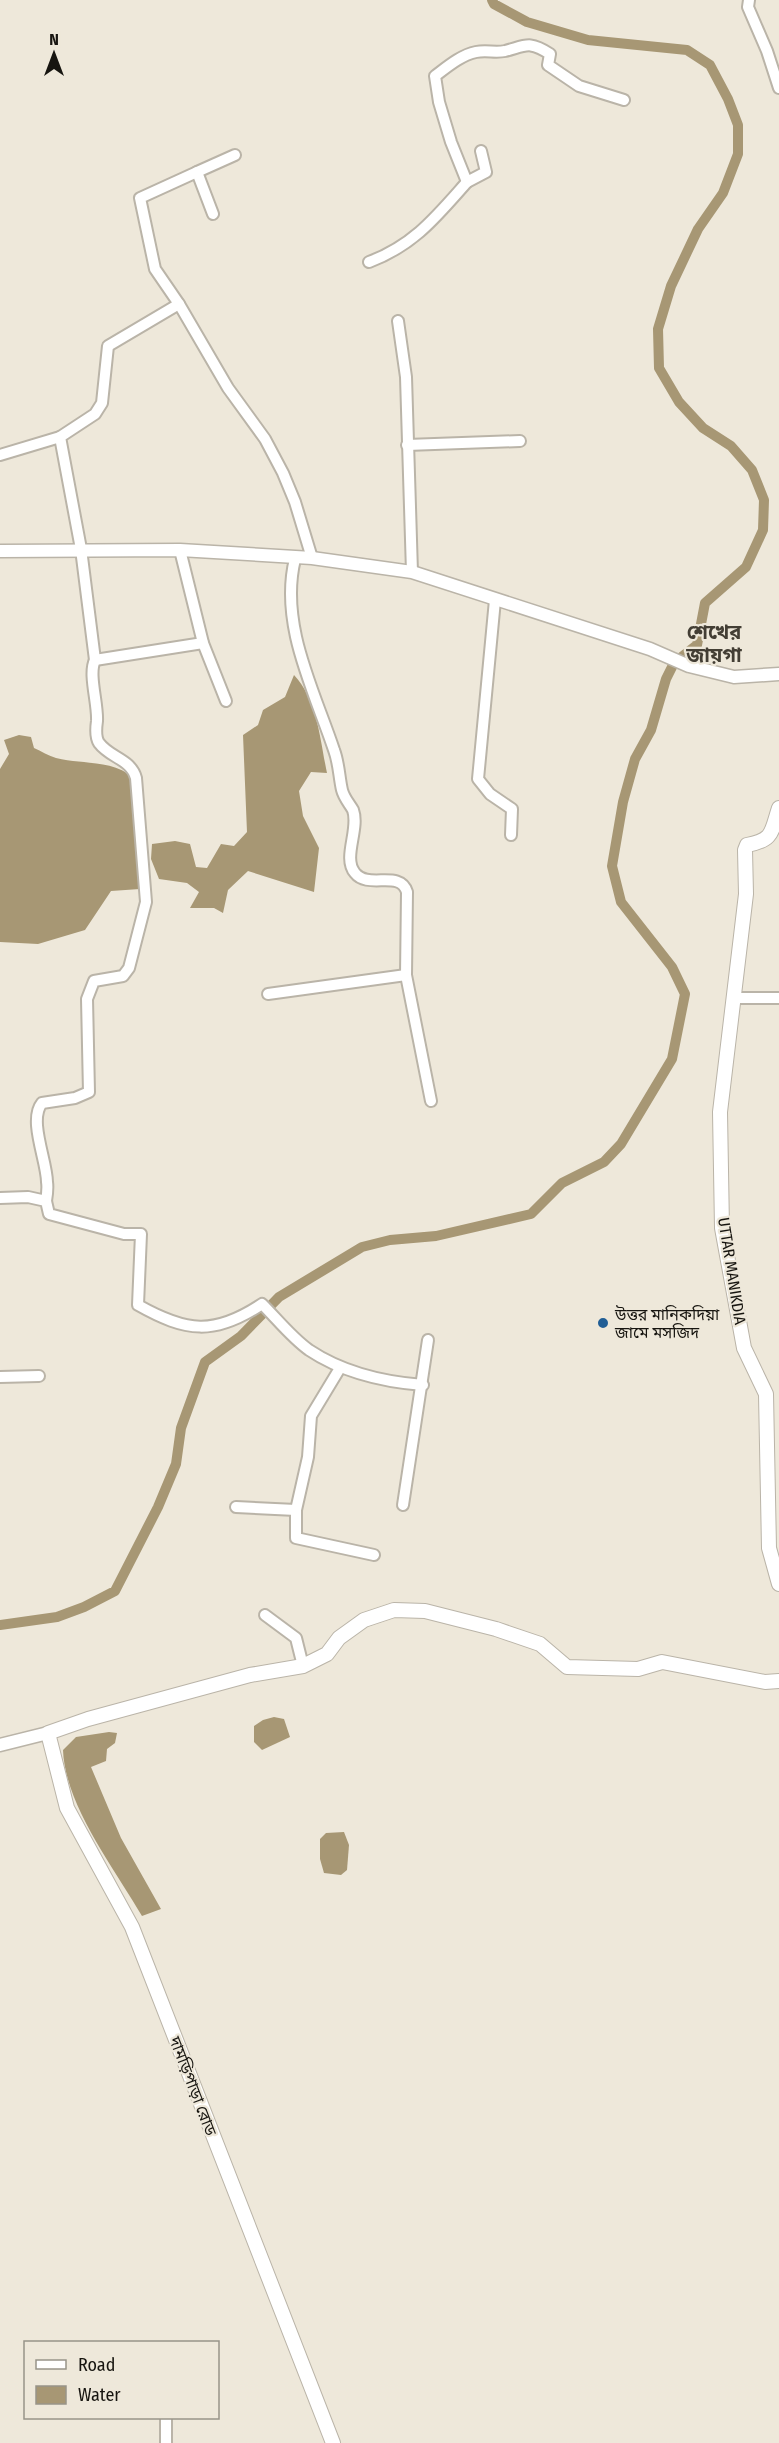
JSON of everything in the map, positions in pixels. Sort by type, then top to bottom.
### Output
[{"type":"main road","name":"UTTAR MANIKDIA","points":[[778,1578],[769,1548],[766,1394],[744,1348],[722,1228],[720,1112],[746,894],[745,850],[747,844],[764,841],[770,836],[779,808]]},
{"type":"main road","points":[[48,1734],[88,1719],[250,1675],[303,1666],[327,1654],[339,1638],[364,1620],[394,1610],[425,1611],[540,1644],[567,1667],[638,1669],[662,1662],[765,1682],[779,1681]]},
{"type":"main road","name":"দামড়িপাড়া রোড","points":[[48,1734],[67,1808],[132,1927],[333,2443]]},
{"type":"street","points":[[748,0],[748,7],[767,51],[779,88]]},
{"type":"street","points":[[467,182],[451,142],[439,102],[435,76],[461,58],[477,52],[506,51],[520,44],[538,48],[550,54],[548,65],[579,87],[624,100]]},
{"type":"street","points":[[369,262],[390,254],[435,220],[467,182],[486,172],[481,151]]},
{"type":"street","points":[[235,155],[140,198],[155,269],[179,304],[228,388],[265,439],[284,473],[312,558]]},
{"type":"street","points":[[197,172],[213,214]]},
{"type":"street","points":[[0,455],[60,437],[95,414],[102,403],[108,346],[179,304]]},
{"type":"street","points":[[398,321],[406,376],[412,572]]},
{"type":"street","points":[[60,437],[81,549],[95,660],[91,667],[98,707],[96,738],[100,744],[129,765],[136,778],[146,902],[129,969],[123,976],[94,981],[87,999],[89,1092],[75,1098],[42,1103],[38,1110],[38,1133],[47,1181],[46,1201],[49,1214],[124,1234],[141,1234],[138,1305],[156,1316],[198,1329],[225,1322],[262,1304],[307,1349],[339,1368],[400,1383],[423,1384]]},
{"type":"street","points":[[407,445],[520,441]]},
{"type":"street","points":[[180,550],[203,643],[226,701]]},
{"type":"street","points":[[0,551],[180,550],[295,559],[312,558],[412,572],[650,649],[690,666],[734,677],[779,674]]},
{"type":"street","points":[[295,559],[291,593],[299,651],[335,752],[342,792],[354,816],[351,862],[354,872],[359,877],[399,881],[405,885],[406,975],[431,1101]]},
{"type":"street","points":[[495,600],[478,779],[490,794],[512,810],[511,835]]},
{"type":"street","points":[[95,660],[203,643]]},
{"type":"street","points":[[268,994],[406,975]]},
{"type":"street","points":[[733,998],[779,998]]},
{"type":"street","points":[[0,1198],[28,1197],[46,1201]]},
{"type":"street","points":[[404,1505],[428,1340]]},
{"type":"street","points":[[339,1368],[311,1416],[308,1457],[296,1510],[296,1538],[374,1555]]},
{"type":"street","points":[[0,1377],[39,1376]]},
{"type":"street","points":[[236,1507],[296,1510]]},
{"type":"street","points":[[265,1615],[296,1638],[303,1666]]},
{"type":"street","points":[[0,1745],[48,1734]]},
{"type":"street","points":[[166,2419],[166,2443]]},
{"type":"water","points":[[294,675],[302,685],[313,709],[327,773],[311,772],[299,791],[303,816],[319,848],[314,892],[248,871],[228,890],[223,913],[214,908],[190,908],[199,892],[187,883],[159,879],[151,859],[152,844],[175,841],[190,844],[196,867],[207,868],[221,844],[234,846],[247,832],[243,735],[258,725],[263,710],[285,697]]},
{"type":"water","points":[[19,735],[31,737],[34,748],[53,757],[107,765],[134,778],[140,889],[111,891],[85,930],[38,944],[0,942],[0,769],[9,754],[4,740]]},
{"type":"water","points":[[274,1717],[284,1719],[290,1737],[262,1750],[254,1742],[254,1726]]},
{"type":"water","points":[[117,1733],[115,1743],[107,1749],[106,1761],[91,1767],[121,1838],[161,1909],[142,1916],[81,1814],[66,1771],[63,1750],[76,1737]]},
{"type":"water","points":[[344,1832],[349,1845],[347,1870],[341,1875],[324,1873],[320,1859],[320,1839],[326,1833]]},
{"type":"waterway","points":[[0,1625],[57,1617],[84,1607],[115,1591],[158,1507],[176,1464],[181,1428],[205,1362],[241,1336],[279,1297],[362,1247],[390,1240],[436,1236],[531,1214],[562,1183],[604,1162],[621,1144],[672,1059],[685,994],[672,967],[621,902],[612,866],[623,802],[635,759],[651,730],[666,679],[674,663],[697,645],[705,603],[746,567],[763,530],[764,500],[752,470],[731,446],[703,428],[679,402],[659,368],[658,329],[671,286],[698,229],[723,193],[738,154],[738,125],[728,99],[710,65],[687,50],[588,40],[527,22],[494,4],[492,0]]},
{"type":"place","name":"উত্তর মানিকদিয়া জামে মসজিদ","points":[[603,1323]]},
{"type":"district","name":"শেখের জায়গা","points":[[714,644]]}]
